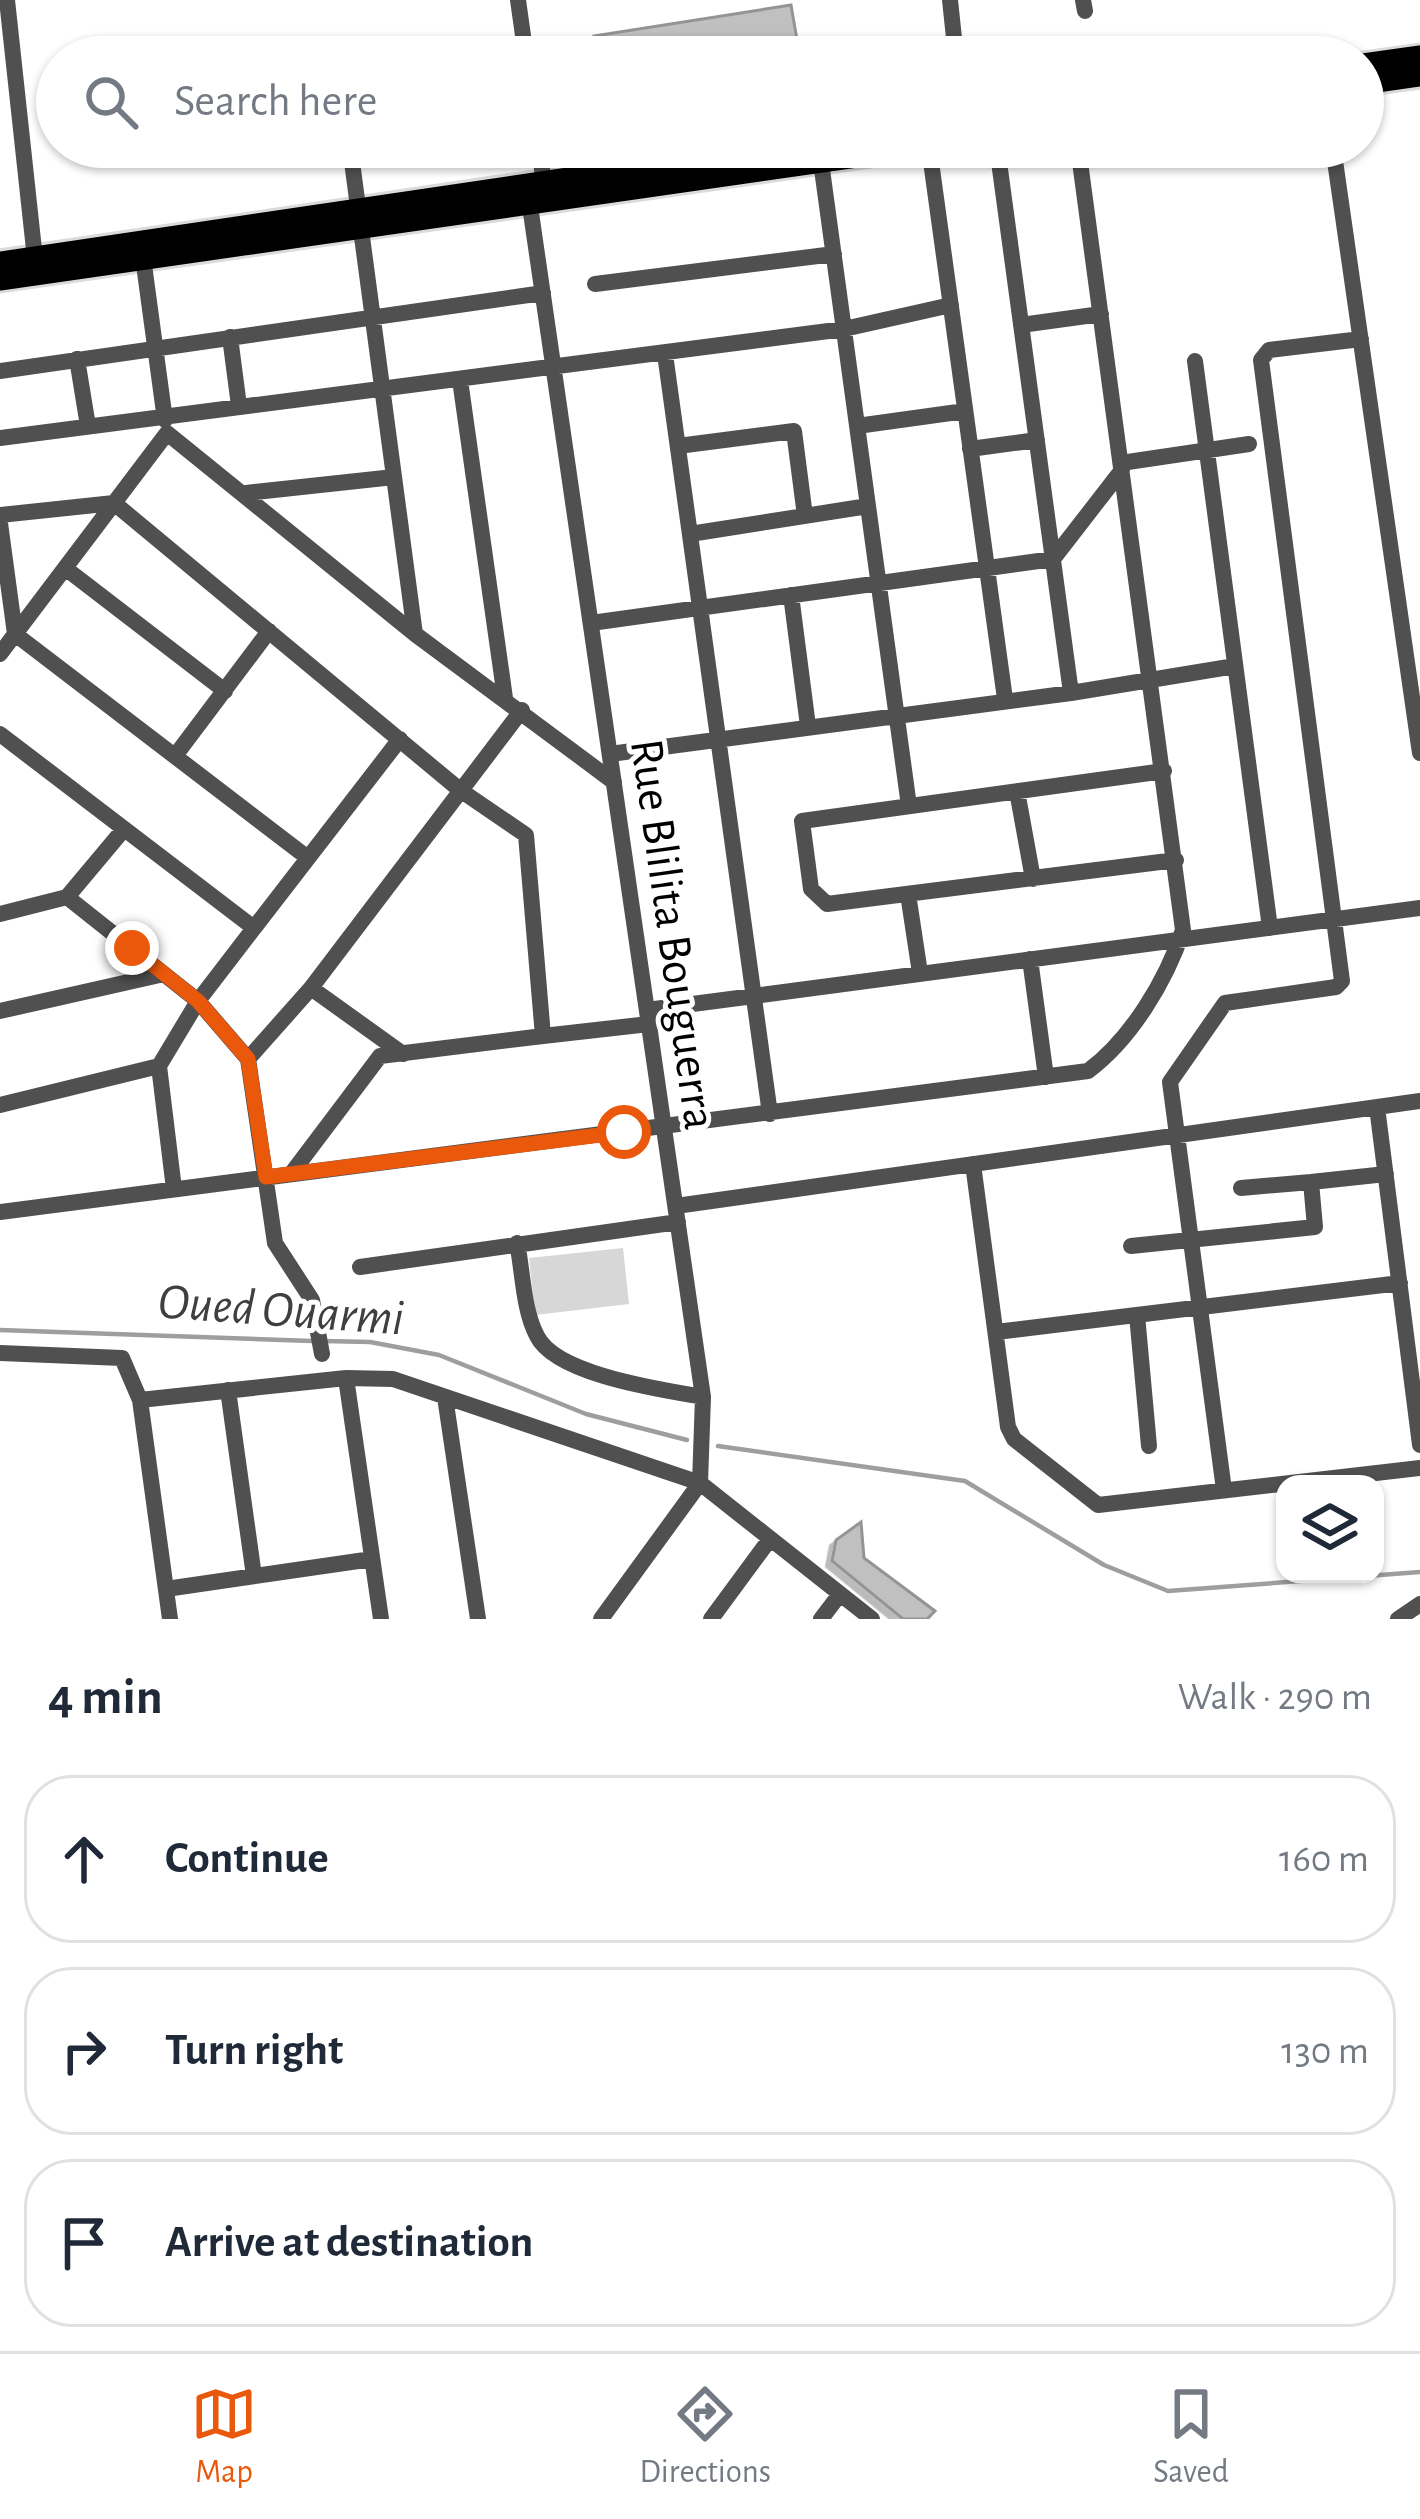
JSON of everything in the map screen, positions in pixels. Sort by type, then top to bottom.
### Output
[{"type":"main road","points":[[1384,61],[1420,56]]},
{"type":"main road","points":[[1384,81],[1420,76]]},
{"type":"main road","points":[[360,221],[645,168]]},
{"type":"main road","points":[[0,280],[36,266],[360,221],[530,206],[787,168]]},
{"type":"main road","points":[[0,262],[36,266]]},
{"type":"street","points":[[8,0],[36,266]]},
{"type":"street","points":[[518,0],[523,36]]},
{"type":"street","points":[[950,0],[954,36]]},
{"type":"street","points":[[353,168],[415,634]]},
{"type":"street","points":[[530,206],[544,184],[541,168]]},
{"type":"street","points":[[822,168],[909,806]]},
{"type":"street","points":[[931,168],[1005,699]]},
{"type":"street","points":[[1000,168],[1071,693]]},
{"type":"street","points":[[0,1212],[1088,1072],[1112,1053],[1174,961],[1180,941],[1176,860],[1081,168]]},
{"type":"street","points":[[1336,168],[1420,753]]},
{"type":"street","name":"Rue Blilita Bouguerra","points":[[530,206],[703,1396],[700,1483]]},
{"type":"street","points":[[142,251],[165,424],[415,634],[614,782]]},
{"type":"street","points":[[595,284],[834,254]]},
{"type":"street","points":[[0,371],[542,293]]},
{"type":"street","points":[[0,438],[88,426],[165,424],[238,406],[383,392],[844,329],[951,305]]},
{"type":"street","points":[[1021,325],[1101,314]]},
{"type":"street","points":[[230,337],[238,406]]},
{"type":"street","points":[[1224,1490],[1175,1136],[1172,1075],[1217,1008],[1234,1000],[1341,985],[1261,360],[1269,350],[1360,339]]},
{"type":"street","points":[[665,353],[770,1114]]},
{"type":"street","points":[[77,359],[88,426]]},
{"type":"street","points":[[1195,361],[1270,928]]},
{"type":"street","points":[[460,380],[505,698]]},
{"type":"street","points":[[857,426],[965,411]]},
{"type":"street","points":[[0,654],[114,503],[165,424]]},
{"type":"street","points":[[678,446],[794,431],[805,516]]},
{"type":"street","points":[[970,449],[1037,440]]},
{"type":"street","points":[[591,623],[1053,560],[1122,467],[1249,443]]},
{"type":"street","points":[[246,494],[394,477]]},
{"type":"street","points":[[308,858],[15,634],[0,519],[114,503],[460,790],[526,836],[543,1036]]},
{"type":"street","points":[[690,534],[868,506]]},
{"type":"street","points":[[65,568],[225,691]]},
{"type":"street","points":[[791,596],[808,726]]},
{"type":"street","points":[[176,756],[269,631]]},
{"type":"street","points":[[610,754],[1151,682],[1235,666]]},
{"type":"street","points":[[248,1059],[311,988],[522,710]]},
{"type":"street","points":[[0,734],[254,928]]},
{"type":"street","points":[[174,1189],[159,1066],[198,1001],[400,740]]},
{"type":"street","points":[[1163,771],[802,821],[811,890],[827,904],[1176,860]]},
{"type":"street","points":[[1017,791],[1033,879]]},
{"type":"street","points":[[0,914],[67,897],[124,829]]},
{"type":"street","points":[[908,894],[920,973]]},
{"type":"street","points":[[67,897],[198,1001],[248,1059],[275,1243],[312,1300],[322,1354]]},
{"type":"street","points":[[311,988],[391,1051],[543,1036],[753,994],[1420,908]]},
{"type":"street","points":[[1030,959],[1046,1077]]},
{"type":"street","points":[[0,1011],[164,974]]},
{"type":"street","points":[[291,1174],[391,1051]]},
{"type":"street","points":[[0,1105],[159,1066]]},
{"type":"street","points":[[360,1267],[973,1164],[1420,1101]]},
{"type":"street","points":[[1377,1107],[1420,1445]]},
{"type":"street","points":[[973,1164],[1014,1439],[1098,1504],[1420,1468]]},
{"type":"street","points":[[1241,1188],[1386,1174]]},
{"type":"street","points":[[1131,1246],[1315,1227],[1310,1182]]},
{"type":"street","points":[[517,1243],[533,1329],[544,1348],[583,1368],[641,1386],[703,1396]]},
{"type":"street","points":[[996,1332],[1400,1283]]},
{"type":"street","points":[[1137,1315],[1149,1446]]},
{"type":"street","points":[[0,1353],[122,1358],[140,1400],[170,1619]]},
{"type":"street","points":[[140,1400],[346,1378],[392,1379],[700,1483],[872,1619]]},
{"type":"street","points":[[346,1378],[381,1619]]},
{"type":"street","points":[[228,1390],[254,1576]]},
{"type":"street","points":[[445,1396],[478,1619]]},
{"type":"street","points":[[601,1619],[700,1483]]},
{"type":"street","points":[[711,1619],[770,1539]]},
{"type":"street","points":[[166,1589],[373,1559]]},
{"type":"street","points":[[821,1619],[840,1594]]},
{"type":"street","points":[[1398,1619],[1420,1604]]},
{"type":"shaded area","points":[[623,1248],[629,1304],[535,1315],[529,1258]]},
{"type":"building","points":[[791,5],[796,36],[594,36]]},
{"type":"building","points":[[861,1522],[864,1558],[935,1611],[927,1619],[903,1619],[832,1561],[836,1540]]},
{"type":"waterway","name":"Oued Ouarmi","points":[[0,1330],[312,1341]]},
{"type":"waterway","name":"Oued Ouarmi","points":[[324,1341],[370,1342],[439,1355],[586,1414],[687,1440]]},
{"type":"waterway","name":"Oued Ouarmi","points":[[718,1446],[965,1481],[1104,1565],[1168,1591],[1420,1572]]},
{"type":"route","points":[[132,948],[198,1001],[248,1059],[266,1177],[624,1132]]}]
